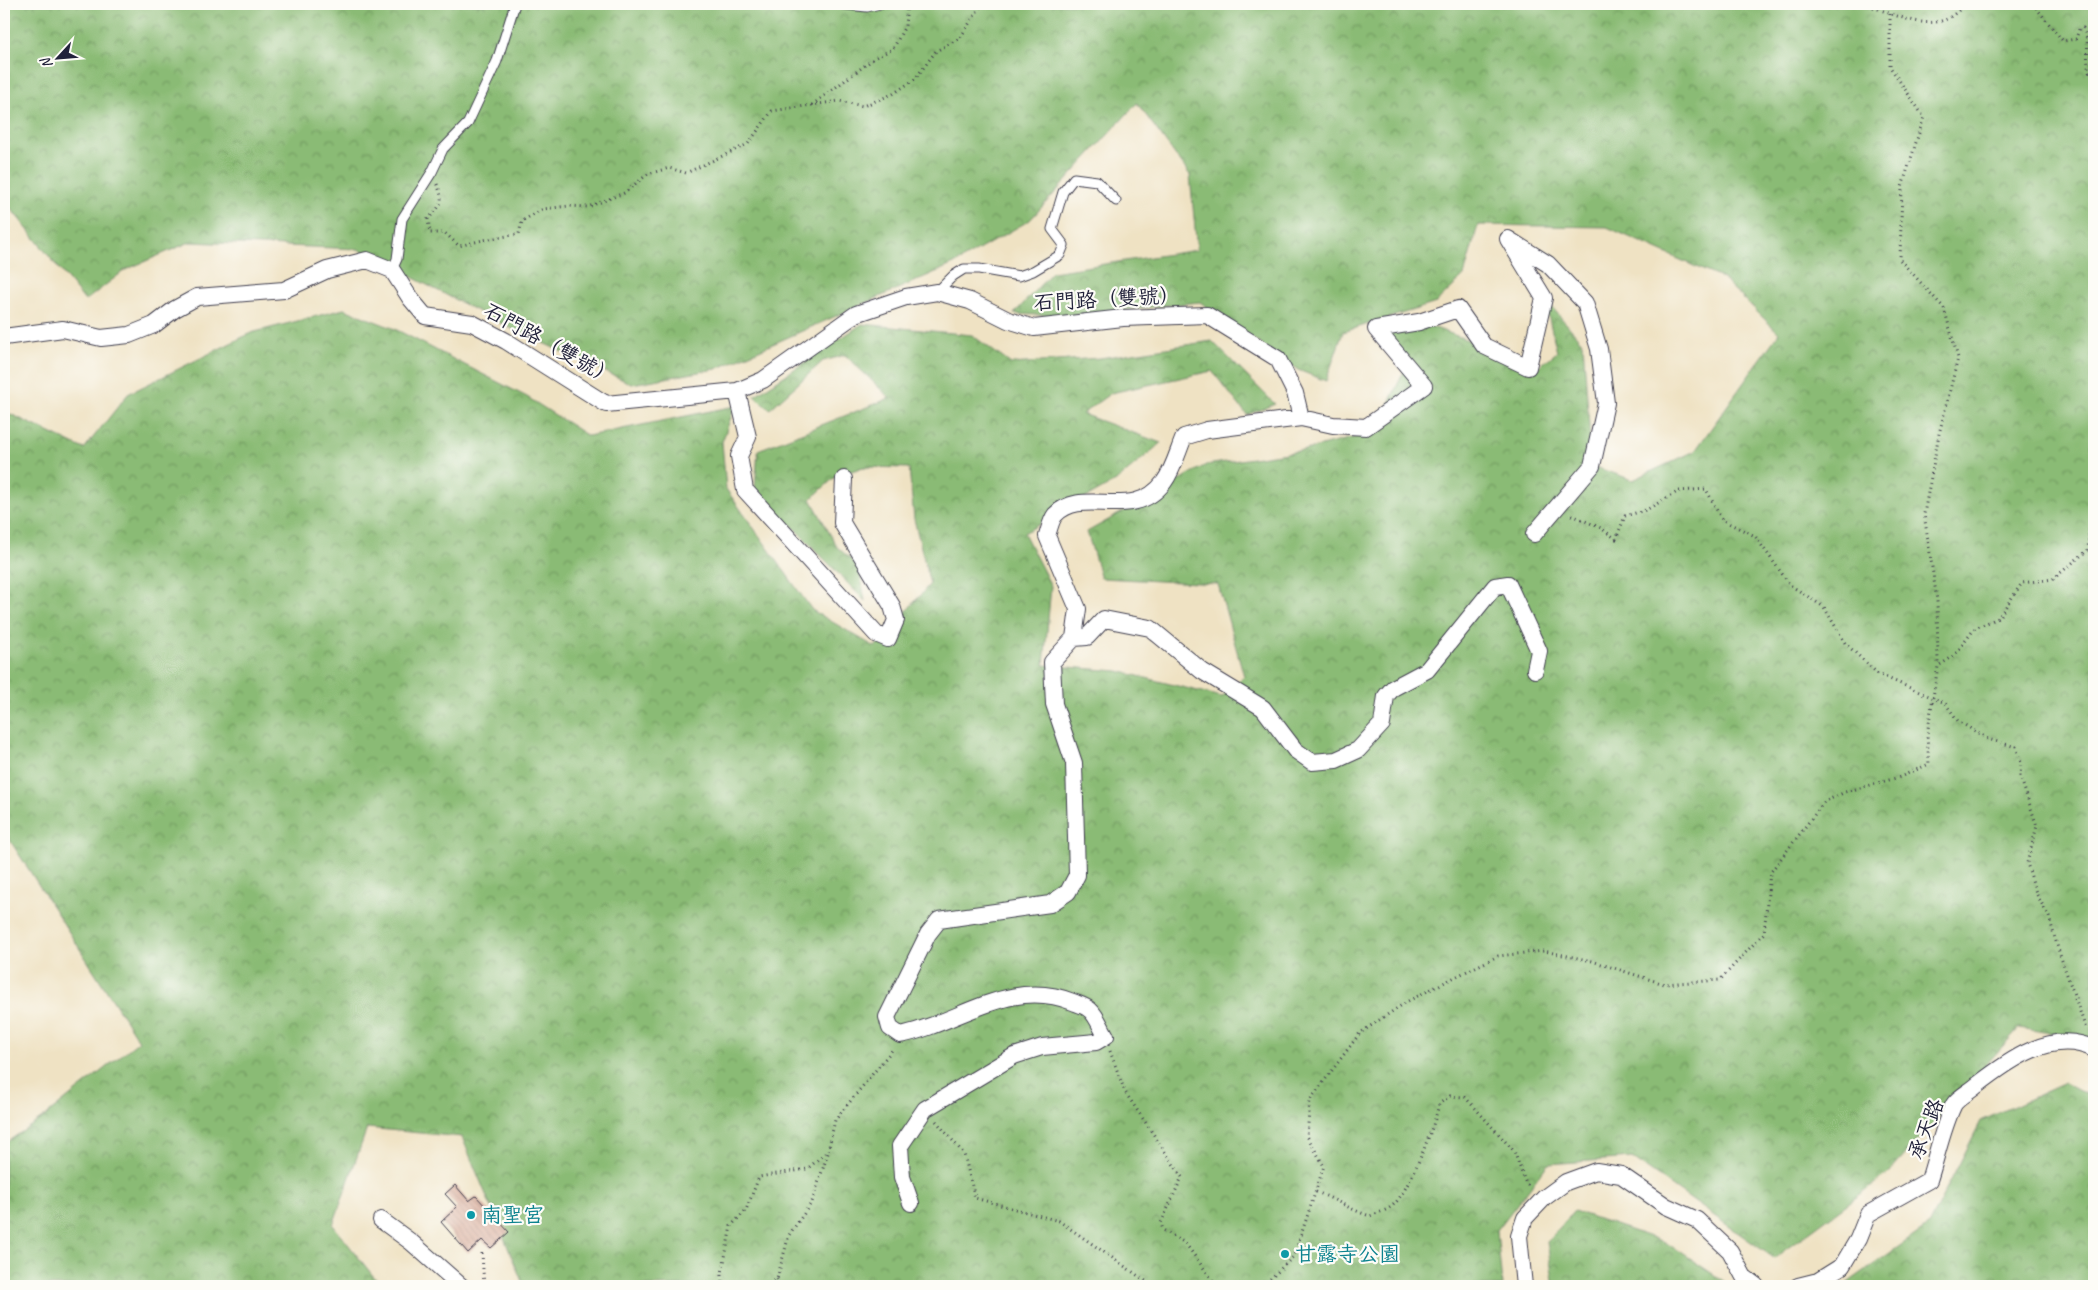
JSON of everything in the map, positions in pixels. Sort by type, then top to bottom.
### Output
[{"type":"street","points":[[912,1203],[902,1177],[900,1146],[925,1109],[1014,1056],[1042,1047],[1096,1042],[1106,1036],[1090,1009],[1059,996],[1027,994],[998,999],[915,1032],[900,1035],[890,1028],[887,1017],[928,934],[939,920],[1050,904],[1068,892],[1077,875],[1074,763],[1054,704],[1052,662],[1074,638],[1078,609],[1046,536],[1055,516],[1075,502],[1131,504],[1151,495],[1164,482],[1184,437],[1207,430],[1302,418],[1333,425],[1366,427],[1424,386],[1376,329],[1419,322],[1458,309],[1484,346],[1528,368],[1544,298],[1508,239],[1548,264],[1585,303],[1600,349],[1606,403],[1592,466],[1534,534]]},
{"type":"street","points":[[4,337],[63,329],[101,338],[129,335],[154,325],[175,309],[198,297],[284,290],[327,270],[367,260],[392,270]]},
{"type":"street","name":"石門路（雙號）","points":[[392,270],[410,298],[425,316],[472,324],[506,341],[606,404],[737,391],[763,380],[856,314],[906,296],[937,292],[970,301],[1008,320],[1034,328],[1123,318],[1207,315],[1278,359],[1295,392],[1302,418]]},
{"type":"street","points":[[737,391],[748,437],[739,456],[745,490],[876,634],[888,639],[896,620],[892,606],[842,523],[844,479]]},
{"type":"street","points":[[1074,638],[1087,637],[1104,619],[1150,628],[1202,671],[1263,708],[1296,750],[1312,762],[1336,760],[1358,750],[1382,724],[1386,696],[1394,688],[1427,670],[1495,586],[1508,584],[1539,651],[1535,670]]},
{"type":"street","name":"承天路","points":[[1798,1286],[1818,1281],[1842,1266],[1858,1239],[1868,1214],[1929,1180],[1953,1104],[1990,1076],[2030,1051],[2049,1044],[2067,1042],[2092,1048]]},
{"type":"street","points":[[1524,1286],[1519,1236],[1525,1218],[1544,1198],[1566,1182],[1596,1171],[1621,1175],[1666,1206],[1697,1220],[1730,1251],[1744,1277],[1756,1286]]},
{"type":"street","points":[[381,1220],[411,1242],[461,1286]]},
{"type":"lane","points":[[392,270],[397,258],[402,219],[432,172],[443,149],[468,123],[497,61],[515,4]]},
{"type":"lane","points":[[836,4],[867,7],[880,4]]},
{"type":"lane","points":[[937,292],[953,276],[964,270],[979,269],[1018,276],[1033,271],[1060,255],[1064,245],[1052,229],[1063,192],[1074,178],[1097,181],[1116,201]]},
{"type":"path","points":[[811,105],[876,57],[893,49],[905,26],[907,4]]},
{"type":"path","points":[[432,172],[442,196],[440,206],[428,219],[430,233],[445,233],[459,246],[520,234],[522,221],[543,209],[569,206],[588,207],[624,193],[648,174],[669,168],[686,173],[748,144],[772,111],[839,100],[863,106],[893,94],[915,80],[936,51],[960,38],[982,4]]},
{"type":"path","points":[[1864,4],[1890,14],[1924,22],[1944,20],[1966,4]]},
{"type":"path","points":[[2033,4],[2063,41],[2076,39],[2079,29],[2082,28],[2089,41],[2086,58],[2089,72],[2094,72]]},
{"type":"path","points":[[1263,1286],[1294,1256],[1324,1166],[1307,1136],[1310,1100],[1360,1033],[1408,1001],[1498,956],[1544,951],[1592,961],[1664,984],[1720,980],[1764,933],[1770,873],[1824,802],[1845,792],[1900,777],[1929,764],[1926,735],[1934,699],[1938,666],[1936,600],[1924,514],[1958,358],[1944,308],[1900,260],[1902,187],[1924,117],[1890,68],[1890,14]]},
{"type":"path","points":[[1556,508],[1601,528],[1616,539],[1625,516],[1646,510],[1679,491],[1706,489],[1722,520],[1755,536],[1790,585],[1824,607],[1845,643],[1878,674],[1945,703],[1958,721],[1988,739],[2016,747],[2021,763],[2020,776],[2037,826],[2027,863],[2036,893],[2049,917],[2092,1048]]},
{"type":"path","points":[[1938,666],[1954,656],[1975,628],[1998,618],[2022,584],[2054,579],[2088,550],[2091,503],[2094,494]]},
{"type":"path","points":[[765,1286],[777,1279],[789,1235],[812,1202],[828,1152],[835,1120],[888,1052],[915,1032]]},
{"type":"path","points":[[1106,1036],[1125,1092],[1182,1177],[1161,1223],[1163,1230],[1185,1243],[1217,1286]]},
{"type":"path","points":[[1316,1192],[1338,1200],[1352,1210],[1370,1216],[1392,1206],[1406,1186],[1436,1118],[1439,1104],[1450,1096],[1465,1097],[1514,1151],[1526,1184],[1544,1198]]},
{"type":"path","points":[[925,1109],[964,1154],[975,1198],[1059,1221],[1153,1286]]},
{"type":"path","points":[[722,1286],[722,1273],[731,1226],[746,1210],[758,1177],[807,1169],[828,1152]]},
{"type":"path","points":[[482,1253],[484,1286]]},
{"type":"path","points":[[777,1279],[781,1286]]},
{"type":"green space","points":[[4,4],[2094,4],[2094,1040],[2019,1028],[1889,1173],[1774,1258],[1632,1158],[1548,1164],[1497,1230],[1502,1286],[524,1286],[462,1137],[367,1128],[333,1225],[381,1286],[4,1286],[4,1144],[44,1117],[139,1041],[4,831],[4,411],[84,449],[128,394],[251,333],[344,309],[395,329],[527,397],[588,436],[735,406],[722,442],[726,489],[812,610],[875,647],[930,584],[914,519],[909,468],[863,467],[835,477],[811,499],[837,547],[859,566],[865,601],[755,488],[758,450],[890,398],[845,355],[823,361],[770,409],[754,396],[862,324],[972,335],[1011,364],[1100,358],[1212,341],[1275,404],[1247,415],[1212,371],[1111,393],[1082,414],[1161,443],[1116,481],[1024,533],[1051,586],[1044,665],[1118,671],[1222,697],[1244,676],[1218,584],[1101,578],[1087,532],[1206,465],[1306,450],[1375,432],[1405,369],[1376,329],[1419,322],[1484,346],[1533,371],[1557,352],[1544,298],[1583,343],[1592,466],[1633,480],[1695,451],[1779,333],[1723,279],[1607,227],[1478,225],[1464,276],[1436,303],[1343,332],[1326,381],[1298,370],[1200,302],[1065,316],[1014,314],[1052,272],[1197,250],[1190,175],[1137,103],[1030,220],[954,264],[716,369],[632,384],[504,325],[358,249],[190,242],[125,270],[85,301],[4,200]]},
{"type":"green space","points":[[2065,1083],[2094,1098],[2094,1286],[1838,1286],[1846,1284],[1928,1226],[1981,1121]]},
{"type":"green space","points":[[1574,1211],[1665,1242],[1731,1286],[1554,1286],[1547,1242]]},
{"type":"building","name":"南聖宮","points":[[455,1185],[469,1201],[476,1196],[509,1232],[491,1248],[482,1240],[468,1253],[441,1222],[457,1207],[445,1194]]},
{"type":"place","name":"南聖宮","points":[[471,1215]]},
{"type":"place","name":"甘露寺公園","points":[[1285,1254]]}]
